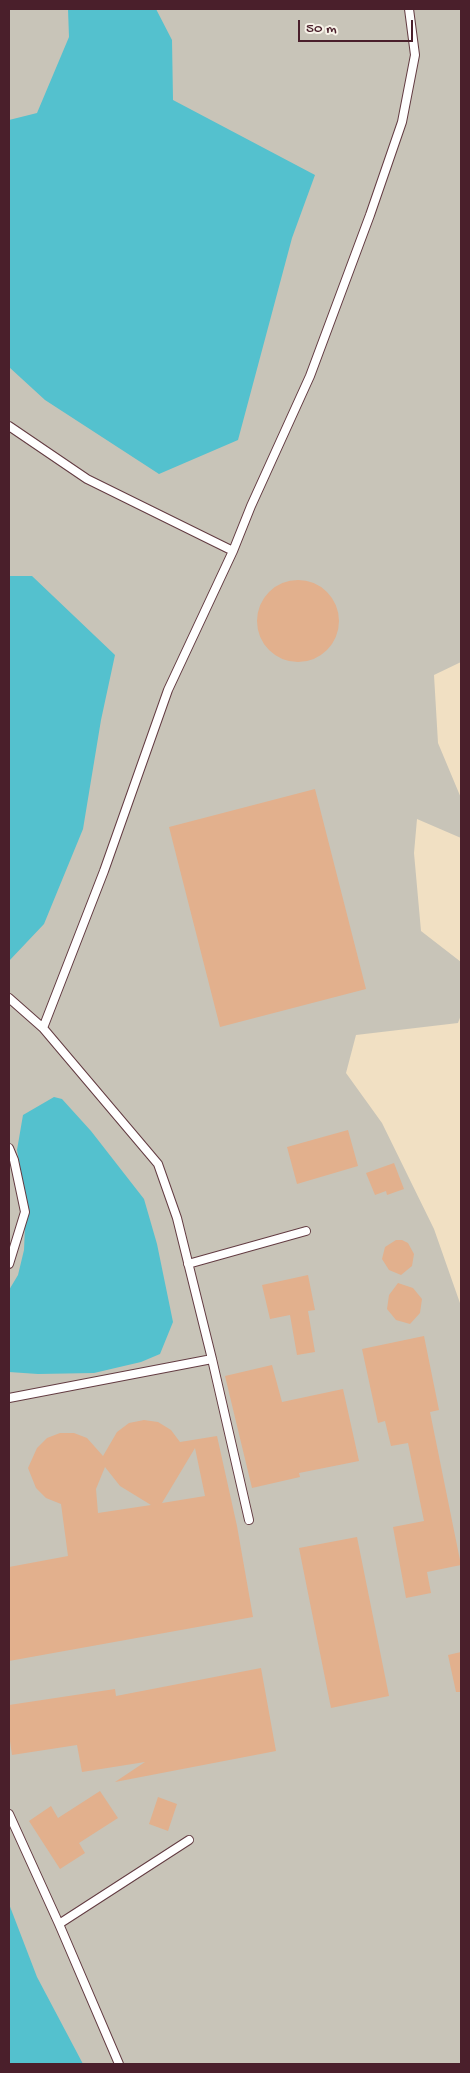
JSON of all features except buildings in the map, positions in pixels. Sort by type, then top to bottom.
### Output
[{"type":"lane","points":[[43,1028],[104,871],[168,690],[234,550],[251,506],[310,376],[370,215],[402,122],[415,55],[409,9]]},
{"type":"lane","points":[[9,426],[87,479],[234,550]]},
{"type":"lane","points":[[9,1000],[43,1028],[158,1164],[177,1218],[249,1520]]},
{"type":"lane","points":[[9,1148],[14,1160],[25,1212],[9,1264]]},
{"type":"lane","points":[[188,1264],[306,1231]]},
{"type":"lane","points":[[9,1398],[212,1359]]},
{"type":"lane","points":[[9,1814],[119,2064]]},
{"type":"lane","points":[[59,1924],[189,1840]]},
{"type":"shaded area","points":[[9,9],[461,9],[461,662],[434,675],[438,743],[461,798],[461,838],[417,819],[414,853],[421,931],[461,962],[461,1015],[458,1023],[356,1035],[346,1073],[382,1123],[434,1229],[461,1306],[461,2064],[9,2064]]},
{"type":"water","points":[[68,9],[156,9],[172,40],[173,100],[315,175],[292,238],[238,440],[159,474],[45,400],[9,367],[9,120],[37,113],[69,37]]},
{"type":"water","points":[[9,576],[32,576],[115,655],[101,720],[83,829],[44,924],[9,961]]},
{"type":"water","points":[[54,1097],[62,1099],[91,1131],[144,1199],[157,1244],[173,1322],[160,1354],[141,1362],[94,1373],[38,1374],[9,1372],[9,1290],[18,1275],[24,1250],[26,1202],[17,1150],[23,1115]]},
{"type":"water","points":[[9,1904],[37,1977],[83,2064],[9,2064]]}]
